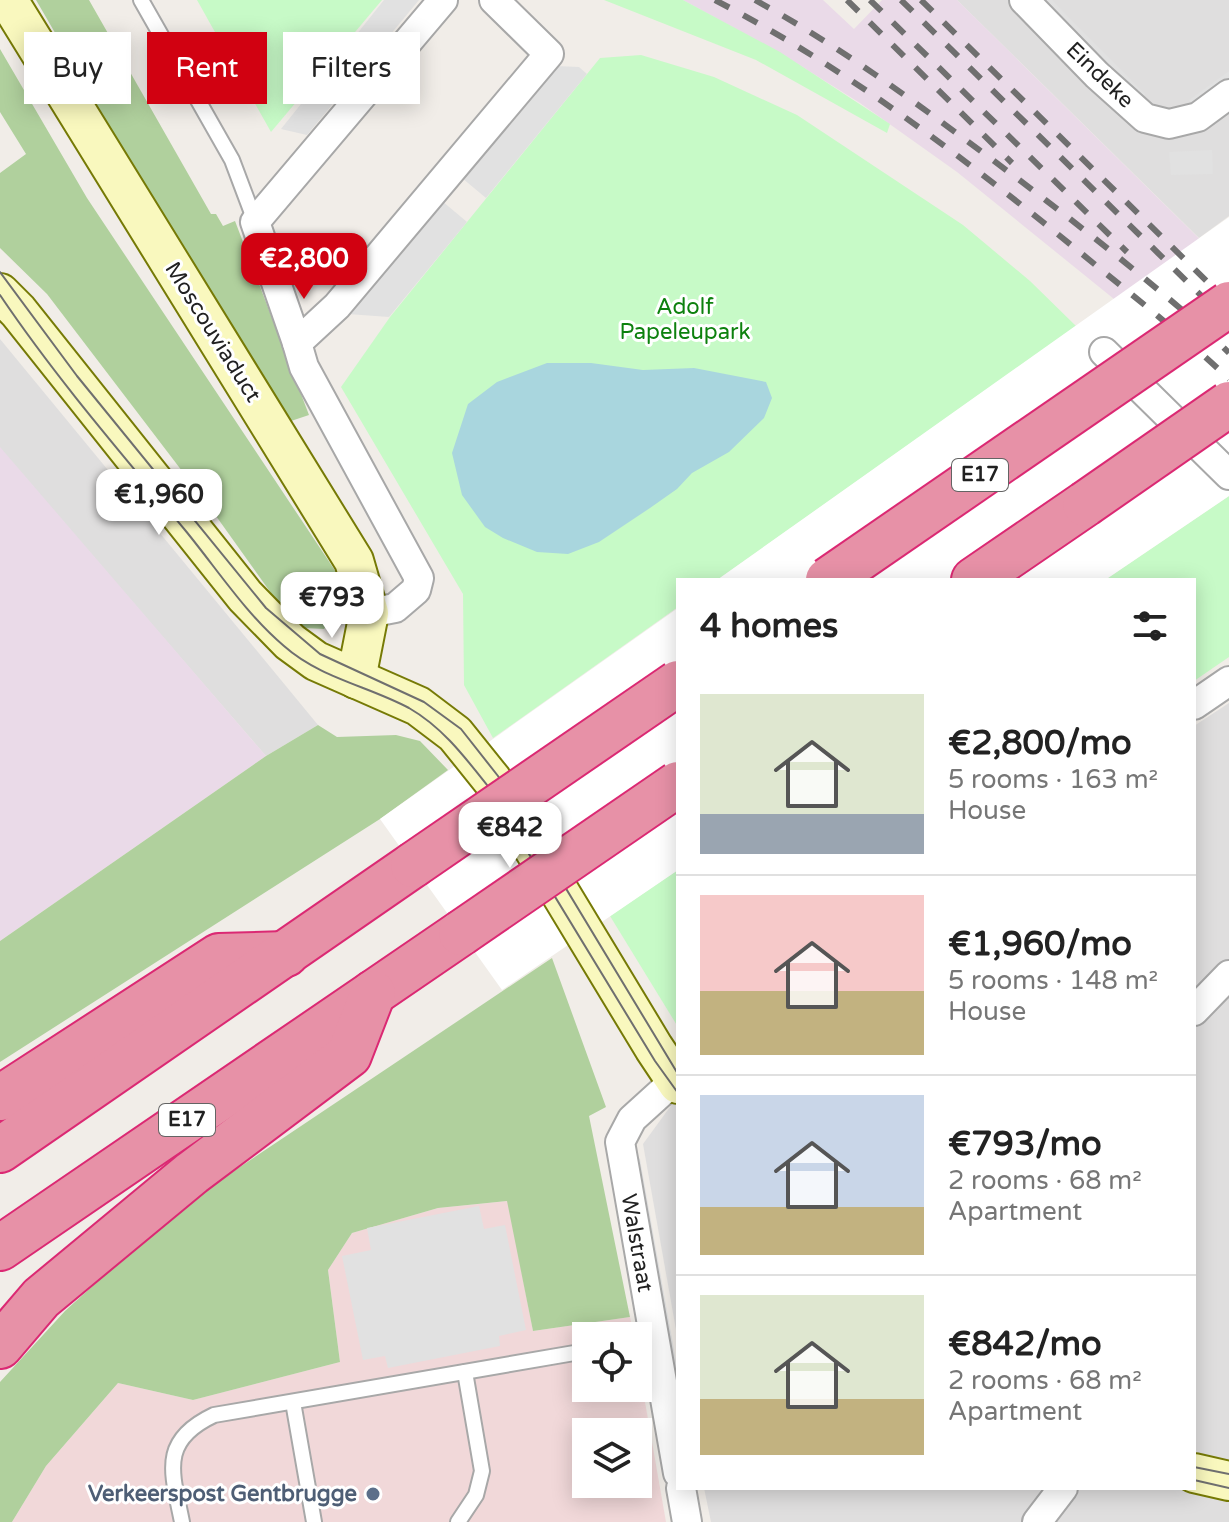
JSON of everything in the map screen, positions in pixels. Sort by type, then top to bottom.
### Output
[{"type":"highway","name":"E17","points":[[831,578],[1229,304]]},
{"type":"highway","points":[[977,578],[1229,404]]},
{"type":"highway","points":[[0,1150],[676,684]]},
{"type":"highway","name":"E17","points":[[0,1248],[676,785]]},
{"type":"highway","points":[[0,1098],[219,956],[286,954]]},
{"type":"highway","points":[[0,1346],[41,1298],[192,1173],[349,1055],[373,993]]},
{"type":"street","name":"Moscouviaduct","points":[[8,0],[354,561],[369,613],[356,679]]},
{"type":"street","points":[[369,613],[395,608],[416,590],[419,578],[304,367],[255,222],[443,0]]},
{"type":"street","points":[[297,343],[337,306],[549,54],[494,0]]},
{"type":"street","name":"Eindeke","points":[[1024,0],[1145,118],[1169,124],[1198,117],[1229,94]]},
{"type":"street","points":[[0,293],[18,311],[258,611],[290,642],[316,661],[418,706],[455,734],[492,780],[673,1067]]},
{"type":"street","points":[[1104,352],[1229,475]]},
{"type":"street","points":[[1196,704],[1229,681]]},
{"type":"street","points":[[1196,1009],[1229,975]]},
{"type":"street","name":"Walstraat","points":[[644,1322],[620,1142],[632,1119],[673,1067]]},
{"type":"street","name":"Walstraat","points":[[652,1365],[676,1465]]},
{"type":"street","points":[[1196,1473],[1229,1481]]},
{"type":"street","points":[[681,1490],[687,1522]]},
{"type":"street","points":[[1037,1522],[1061,1490]]},
{"type":"lane","points":[[141,0],[232,160],[255,222]]},
{"type":"lane","points":[[182,1522],[173,1472],[176,1446],[192,1426],[214,1415],[572,1353]]},
{"type":"lane","points":[[458,1522],[476,1495],[482,1471],[465,1372]]},
{"type":"lane","points":[[293,1402],[314,1522]]},
{"type":"shaded area","points":[[384,0],[419,0],[392,32],[358,32]]},
{"type":"shaded area","points":[[683,0],[823,0],[854,29],[882,0],[957,0],[1229,268],[1114,299],[957,172],[860,103],[780,53]]},
{"type":"shaded area","points":[[957,0],[1229,0],[1229,216],[1199,238]]},
{"type":"shaded area","points":[[1041,0],[1052,0],[1145,94],[1140,99]]},
{"type":"shaded area","points":[[556,66],[579,67],[587,74],[486,198],[462,178]]},
{"type":"shaded area","points":[[1229,71],[1229,81],[1194,107],[1189,100]]},
{"type":"shaded area","points":[[301,104],[333,104],[307,135],[281,129]]},
{"type":"shaded area","points":[[1212,150],[1213,174],[1171,175],[1169,152]]},
{"type":"shaded area","points":[[442,201],[467,222],[389,317],[348,314]]},
{"type":"shaded area","points":[[0,339],[318,725],[266,756],[0,449]]},
{"type":"shaded area","points":[[0,447],[266,756],[0,941]]},
{"type":"shaded area","points":[[1229,703],[1229,1522],[711,1522],[704,1490],[1196,1490],[1196,725]]},
{"type":"shaded area","points":[[676,1099],[676,1330],[643,1144]]},
{"type":"shaded area","points":[[630,1152],[640,1159],[676,1361],[676,1408]]},
{"type":"shaded area","points":[[508,1201],[533,1331],[572,1325],[572,1402],[645,1402],[648,1418],[572,1418],[572,1498],[652,1498],[652,1442],[666,1522],[12,1522],[46,1466],[118,1383],[193,1400],[340,1362],[328,1270],[352,1233],[438,1208]]},
{"type":"shaded area","points":[[479,1206],[484,1229],[505,1225],[526,1330],[499,1336],[500,1346],[388,1368],[385,1356],[363,1360],[342,1256],[371,1250],[367,1228]]},
{"type":"shaded area","points":[[630,1317],[631,1322],[595,1322]]},
{"type":"green space","points":[[36,0],[89,0],[107,32],[55,32]]},
{"type":"green space","points":[[197,0],[382,0],[355,32],[283,32],[283,104],[295,104],[271,132],[255,104],[267,104],[267,32],[215,32]]},
{"type":"green space","points":[[604,0],[683,0],[780,52],[890,124],[887,133],[756,60]]},
{"type":"green space","points":[[0,49],[24,90],[24,104],[32,104],[87,198],[344,584],[339,605],[324,629],[305,628],[281,607],[211,509],[47,294],[0,248],[0,173],[26,154],[0,112]]},
{"type":"green space","name":"Adolf Papeleupark","points":[[641,55],[714,77],[797,115],[963,225],[1030,281],[1076,326],[720,578],[676,578],[676,608],[493,738],[464,685],[463,594],[341,387],[390,317],[600,58]]},
{"type":"green space","points":[[131,74],[211,214],[216,214],[223,226],[235,221],[309,415],[282,424],[96,104],[131,104]]},
{"type":"green space","points":[[1229,496],[1229,657],[1196,680],[1196,578],[1108,578]]},
{"type":"green space","points":[[318,725],[337,737],[396,735],[420,741],[448,770],[380,819],[0,1062],[0,941],[266,756]]},
{"type":"green space","points":[[676,871],[676,1024],[610,916]]},
{"type":"green space","points":[[552,958],[606,1107],[589,1116],[630,1317],[572,1322],[572,1325],[533,1331],[507,1201],[438,1208],[352,1233],[328,1270],[340,1362],[193,1400],[118,1383],[46,1466],[12,1522],[0,1522],[0,1382],[65,1311],[180,1207]]},
{"type":"water","points":[[547,363],[591,363],[643,370],[694,368],[766,382],[772,398],[764,418],[729,452],[692,473],[677,489],[599,542],[568,554],[537,552],[485,527],[462,495],[452,453],[468,404],[497,382]]},
{"type":"pier","points":[[1229,217],[1229,496],[1108,578],[720,578]]},
{"type":"pier","points":[[676,609],[676,871],[502,990],[380,819]]},
{"type":"tram line","points":[[0,272],[77,376],[266,608],[320,654],[424,702],[461,729],[498,776],[676,1071]]},
{"type":"tram line","points":[[0,295],[90,415],[244,606],[270,633],[313,666],[409,708],[432,724],[461,753],[487,785],[655,1061],[676,1090]]},
{"type":"tram line","points":[[1196,1467],[1229,1474]]},
{"type":"tram line","points":[[1196,1480],[1229,1488]]},
{"type":"railway","points":[[715,0],[857,84],[946,147],[1134,296],[1229,379]]},
{"type":"railway","points":[[755,0],[837,49],[941,122],[1090,235],[1209,333]]},
{"type":"railway","points":[[847,0],[1012,163]]},
{"type":"railway","points":[[870,0],[1127,252]]},
{"type":"railway","points":[[901,0],[1229,323]]},
{"type":"railway","points":[[921,0],[1229,303]]},
{"type":"railway","points":[[1201,325],[1229,353]]},
{"type":"place","name":"Verkeerspost Gentbrugge","points":[[373,1494]]}]
